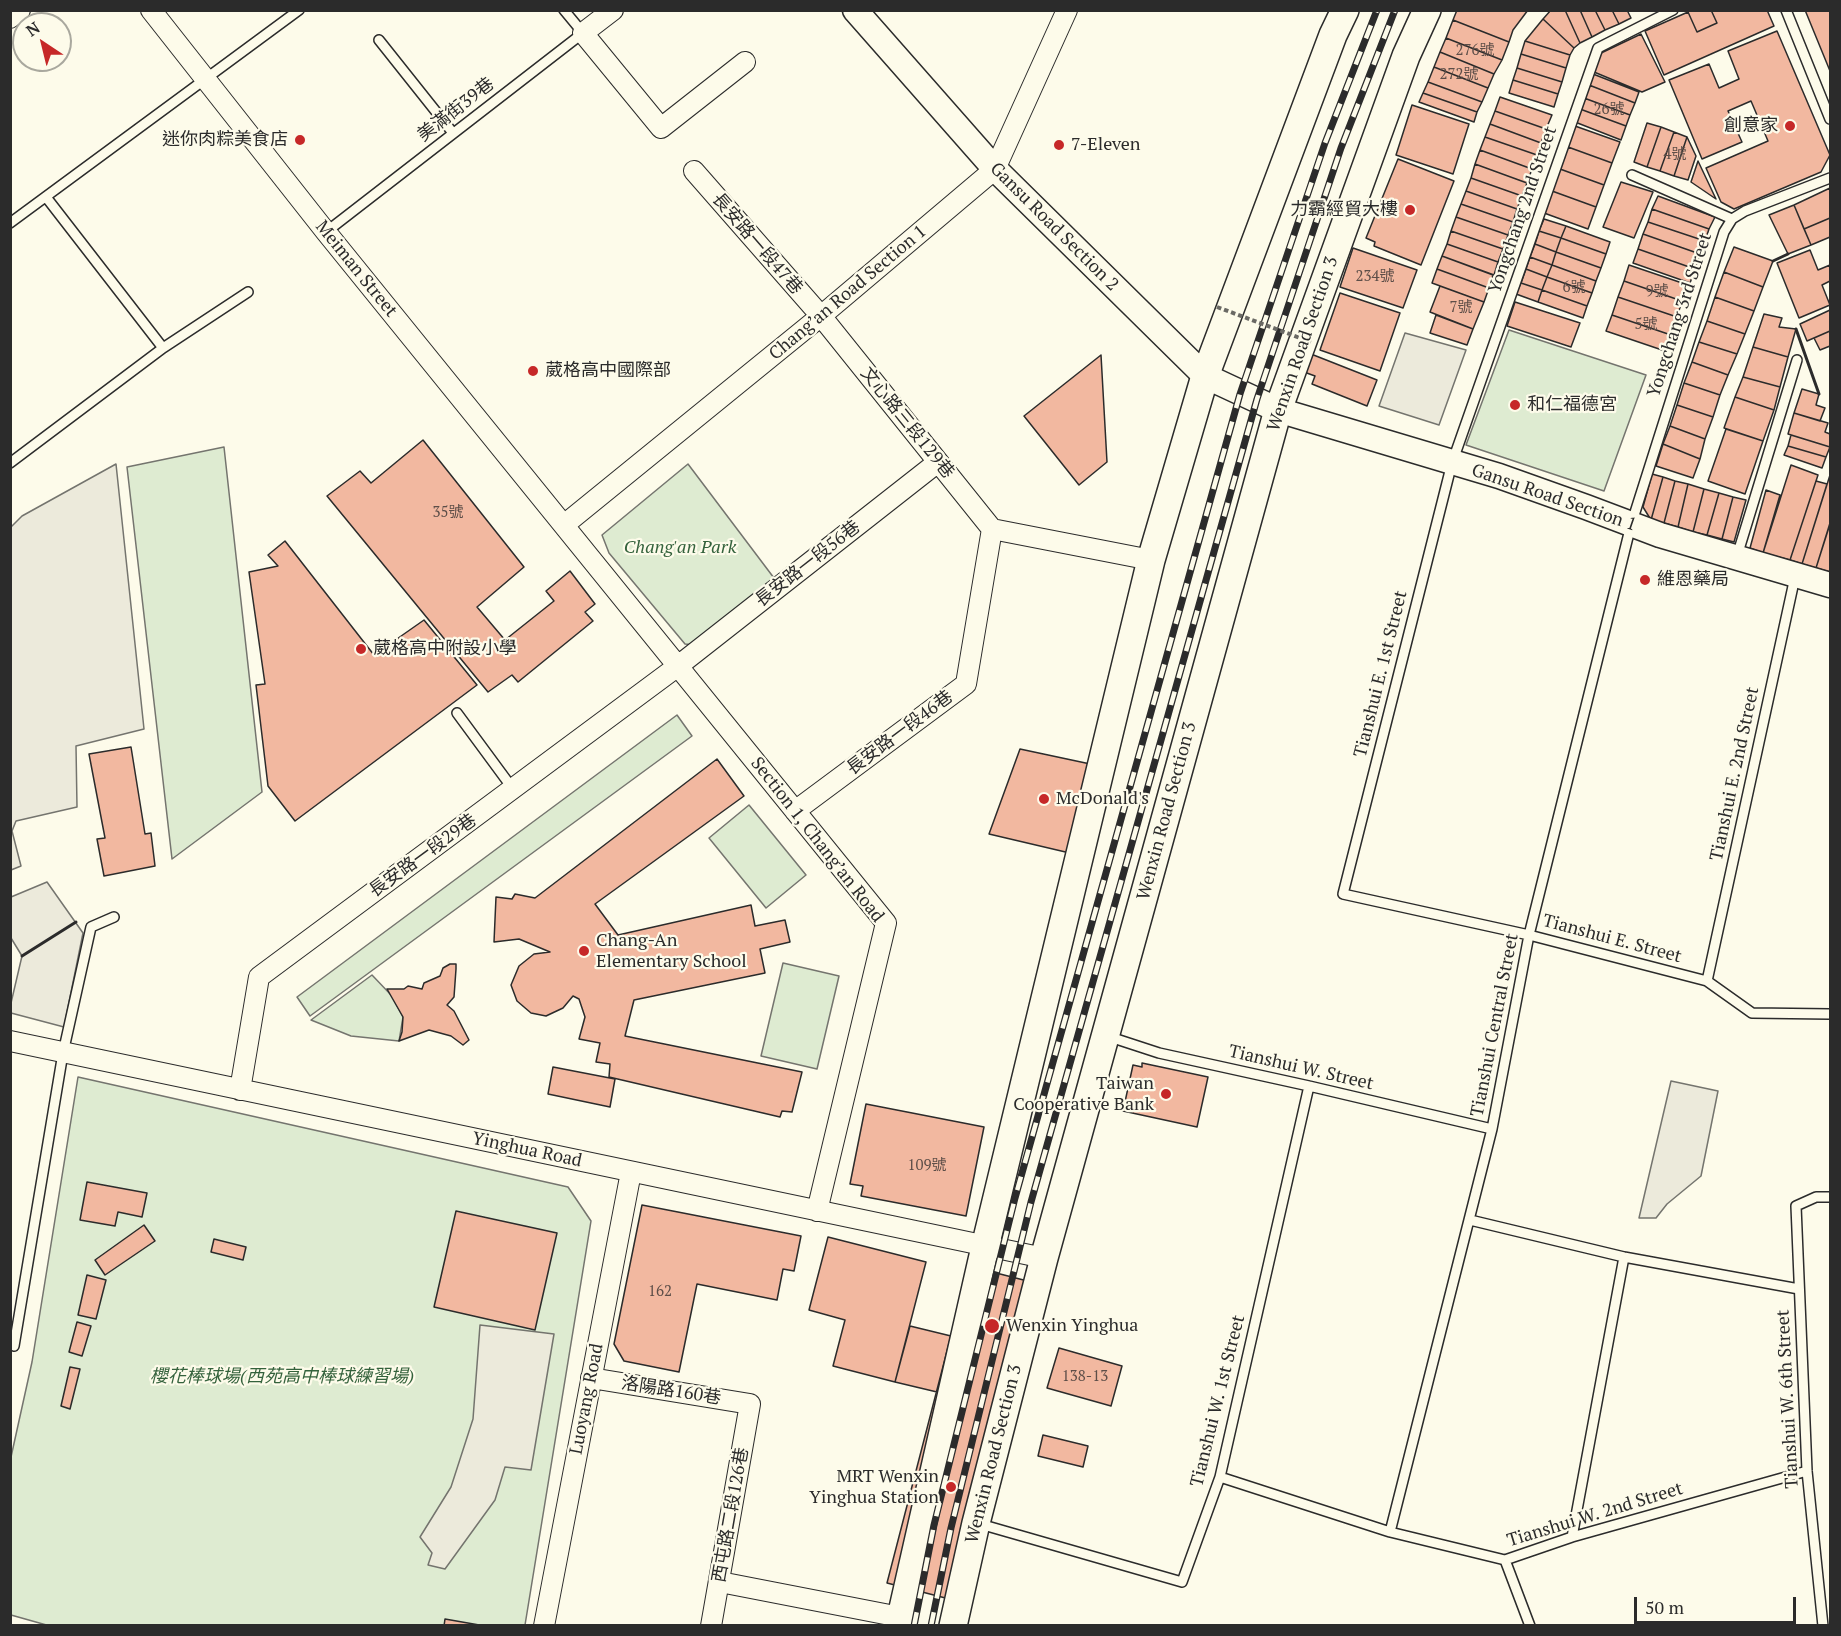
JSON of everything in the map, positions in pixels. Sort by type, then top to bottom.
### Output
[{"type":"main road","points":[[899,1621],[985,1247],[1151,560],[1204,376],[1333,35],[1345,10]]},
{"type":"main road","name":"Wenxin Road Section 3","points":[[953,1626],[975,1523],[1044,1258],[1278,410],[1406,56],[1427,10]]},
{"type":"street","points":[[10,18],[20,10]]},
{"type":"street","name":"Meiman Street","points":[[152,10],[326,231],[564,525]]},
{"type":"street","points":[[613,10],[583,33],[661,128],[745,62]]},
{"type":"street","name":"Gansu Road Section 2","points":[[855,10],[995,169],[1204,376],[1278,410]]},
{"type":"street","name":"Chang’an Road Section 1","points":[[564,525],[821,316],[995,169],[1067,10]]},
{"type":"street","name":"長安路一段47巷","points":[[694,171],[821,316]]},
{"type":"street","name":"文心路三段129巷","points":[[821,316],[992,529]]},
{"type":"street","name":"Gansu Road Section 1","points":[[1278,410],[1541,490],[1660,535],[1830,585]]},
{"type":"street","name":"長安路一段56巷","points":[[678,666],[938,462]]},
{"type":"street","name":"Section 1, Chang’an Road","points":[[564,525],[886,923],[817,1211]]},
{"type":"street","points":[[992,529],[1151,560]]},
{"type":"street","name":"長安路一段46巷","points":[[795,811],[966,684],[992,529]]},
{"type":"street","name":"長安路一段29巷","points":[[240,1090],[259,977],[678,666]]},
{"type":"street","name":"Yinghua Road","points":[[10,1041],[1044,1258]]},
{"type":"street","name":"Luoyang Road","points":[[544,1626],[631,1172]]},
{"type":"street","name":"洛陽路160巷","points":[[591,1378],[750,1404]]},
{"type":"street","name":"西屯路二段126巷","points":[[711,1626],[750,1404]]},
{"type":"street","points":[[720,1582],[899,1621]]},
{"type":"lane","points":[[10,223],[299,10]]},
{"type":"lane","points":[[564,10],[583,33]]},
{"type":"lane","name":"Yongchang 2nd Street","points":[[1452,463],[1598,48],[1673,10]]},
{"type":"lane","points":[[1786,10],[1830,119]]},
{"type":"lane","name":"美滿街39巷","points":[[326,231],[583,33]]},
{"type":"lane","points":[[379,40],[453,133]]},
{"type":"lane","points":[[1632,175],[1732,219]]},
{"type":"lane","name":"Yongchang 3rd Street","points":[[1631,525],[1724,232],[1732,219],[1745,211],[1830,178]]},
{"type":"lane","points":[[46,197],[163,348]]},
{"type":"lane","points":[[10,463],[163,348],[248,292]]},
{"type":"lane","points":[[1737,557],[1797,360]]},
{"type":"lane","name":"Tianshui E. 1st Street","points":[[1343,894],[1452,463]]},
{"type":"lane","name":"Tianshui Central Street","points":[[1390,1532],[1492,1129],[1529,935],[1631,525]]},
{"type":"lane","name":"Tianshui E. 2nd Street","points":[[1707,981],[1796,575]]},
{"type":"lane","points":[[457,713],[513,789]]},
{"type":"lane","name":"Tianshui E. Street","points":[[1343,894],[1529,935],[1707,981],[1752,1013],[1830,1014]]},
{"type":"lane","points":[[14,1346],[63,1053],[92,927],[114,917]]},
{"type":"lane","name":"Tianshui W. Street","points":[[1105,1035],[1160,1053],[1492,1129]]},
{"type":"lane","name":"Tianshui W. 1st Street","points":[[975,1523],[1182,1582],[1220,1477],[1309,1086]]},
{"type":"lane","name":"Tianshui W. 6th Street","points":[[1822,1626],[1807,1471],[1796,1206],[1816,1197],[1830,1197]]},
{"type":"lane","points":[[1470,1220],[1624,1257],[1798,1289]]},
{"type":"lane","points":[[1572,1537],[1624,1257]]},
{"type":"lane","name":"Tianshui W. 2nd Street","points":[[1220,1477],[1390,1532],[1506,1560],[1572,1537],[1807,1471]]},
{"type":"lane","points":[[1506,1560],[1530,1626]]},
{"type":"path","points":[[1217,307],[1311,342]]},
{"type":"green space","points":[[1509,330],[1646,375],[1604,491],[1466,445]]},
{"type":"green space","points":[[224,447],[262,792],[172,859],[127,467]]},
{"type":"green space","name":"Chang'an Park","points":[[688,464],[777,582],[706,646],[685,644],[609,553],[602,535]]},
{"type":"green space","points":[[677,715],[692,736],[310,1016],[297,997]]},
{"type":"green space","points":[[749,805],[806,875],[766,908],[709,838]]},
{"type":"green space","points":[[783,963],[839,976],[817,1069],[761,1056]]},
{"type":"green space","points":[[372,975],[392,996],[403,1017],[399,1041],[351,1036],[311,1020]]},
{"type":"green space","name":"櫻花棒球場(西苑高中棒球練習場)","points":[[78,1077],[568,1187],[591,1221],[525,1625],[50,1626],[11,1615],[11,1457],[32,1362]]},
{"type":"shaded area","points":[[1405,333],[1466,350],[1439,425],[1379,406]]},
{"type":"shaded area","points":[[116,464],[144,729],[76,746],[77,807],[16,821],[12,831],[21,866],[11,870],[11,527],[22,516]]},
{"type":"shaded area","points":[[47,882],[83,933],[64,1027],[11,1013],[11,1003],[22,956],[11,938],[11,897]]},
{"type":"shaded area","points":[[1671,1081],[1718,1091],[1701,1176],[1667,1204],[1656,1218],[1639,1218]]},
{"type":"shaded area","points":[[480,1325],[554,1334],[531,1470],[505,1467],[495,1500],[445,1569],[428,1565],[432,1553],[420,1537],[451,1487],[473,1419]]},
{"type":"building","points":[[1457,10],[1528,10],[1513,30],[1509,42],[1453,20]]},
{"type":"building","points":[[1551,10],[1565,10],[1580,43],[1574,48],[1543,19]]},
{"type":"building","points":[[1565,10],[1580,10],[1592,37],[1580,43]]},
{"type":"building","points":[[1580,10],[1595,10],[1605,30],[1592,37]]},
{"type":"building","points":[[1595,10],[1612,10],[1619,24],[1605,30]]},
{"type":"building","points":[[1612,10],[1627,10],[1631,18],[1619,24]]},
{"type":"building","points":[[1711,10],[1717,23],[1697,32],[1688,12]]},
{"type":"building","points":[[1711,10],[1767,10],[1774,26],[1664,75],[1645,31],[1688,12],[1697,32],[1717,23]]},
{"type":"building","points":[[1805,10],[1830,10],[1830,71]]},
{"type":"building","points":[[1543,19],[1574,48],[1570,55],[1525,41]]},
{"type":"building","points":[[1453,20],[1509,42],[1502,60],[1446,38]]},
{"type":"building","name":"創意家","points":[[1777,31],[1830,155],[1821,172],[1734,209],[1721,202],[1706,168],[1768,141],[1751,101],[1728,111],[1742,142],[1702,159],[1669,80],[1709,64],[1719,88],[1739,79],[1728,51]]},
{"type":"building","points":[[1641,34],[1665,82],[1642,92],[1594,72],[1599,54]]},
{"type":"building","points":[[1446,38],[1502,60],[1494,74],[1440,52]]},
{"type":"building","points":[[1525,41],[1570,55],[1566,68],[1521,54]]},
{"type":"building","points":[[1440,52],[1494,74],[1488,88],[1434,67]]},
{"type":"building","points":[[1521,54],[1566,68],[1562,82],[1517,68]]},
{"type":"building","points":[[1434,67],[1488,88],[1482,102],[1428,82]]},
{"type":"building","points":[[1517,68],[1562,82],[1558,94],[1513,80]]},
{"type":"building","points":[[1593,74],[1639,92],[1635,103],[1589,85]]},
{"type":"building","points":[[1513,80],[1558,94],[1554,107],[1509,93]]},
{"type":"building","points":[[1428,82],[1482,102],[1477,112],[1423,93]]},
{"type":"building","points":[[1589,85],[1635,103],[1630,115],[1584,98]]},
{"type":"building","points":[[1423,93],[1477,112],[1474,122],[1419,102]]},
{"type":"building","points":[[1500,97],[1552,115],[1546,129],[1495,111]]},
{"type":"building","points":[[1584,98],[1630,115],[1626,126],[1580,109]]},
{"type":"building","points":[[1412,105],[1469,124],[1453,174],[1396,155]]},
{"type":"building","points":[[1580,109],[1626,126],[1621,140],[1575,122]]},
{"type":"building","points":[[1495,111],[1546,129],[1541,143],[1490,124]]},
{"type":"building","points":[[1647,123],[1661,127],[1647,167],[1634,162]]},
{"type":"building","points":[[1490,124],[1541,143],[1537,155],[1485,137]]},
{"type":"building","points":[[1575,126],[1620,142],[1612,163],[1568,147]]},
{"type":"building","points":[[1661,127],[1674,132],[1660,171],[1647,167]]},
{"type":"building","points":[[1674,132],[1687,137],[1674,176],[1660,171]]},
{"type":"building","points":[[1485,137],[1537,155],[1532,169],[1480,150]]},
{"type":"building","points":[[1687,137],[1696,156],[1688,180],[1674,176]]},
{"type":"building","points":[[1568,147],[1612,163],[1604,185],[1560,169]]},
{"type":"building","points":[[1480,150],[1532,169],[1527,183],[1475,164]]},
{"type":"building","name":"力霸經貿大樓","points":[[1398,159],[1454,181],[1421,265],[1374,246],[1375,242],[1366,238]]},
{"type":"building","points":[[1698,161],[1716,199],[1691,182]]},
{"type":"building","points":[[1475,164],[1527,183],[1522,196],[1471,178]]},
{"type":"building","points":[[1560,169],[1604,185],[1596,207],[1552,191]]},
{"type":"building","points":[[1471,178],[1522,196],[1517,209],[1466,191]]},
{"type":"building","points":[[1621,182],[1653,192],[1634,238],[1603,227]]},
{"type":"building","points":[[1830,188],[1830,218],[1804,229],[1794,205]]},
{"type":"building","points":[[1466,191],[1517,209],[1513,222],[1461,204]]},
{"type":"building","points":[[1552,191],[1596,207],[1588,229],[1544,213]]},
{"type":"building","points":[[1658,196],[1715,217],[1709,229],[1652,209]]},
{"type":"building","points":[[1461,204],[1513,222],[1508,235],[1456,217]]},
{"type":"building","points":[[1794,205],[1811,245],[1788,254],[1769,215]]},
{"type":"building","points":[[1652,209],[1709,229],[1705,241],[1648,222]]},
{"type":"building","points":[[1456,217],[1508,235],[1503,249],[1451,231]]},
{"type":"building","points":[[1830,218],[1830,237],[1811,245],[1804,229]]},
{"type":"building","points":[[1544,219],[1566,226],[1561,238],[1539,231]]},
{"type":"building","points":[[1648,222],[1705,241],[1700,254],[1643,234]]},
{"type":"building","points":[[1566,226],[1610,242],[1606,254],[1561,238]]},
{"type":"building","points":[[1451,231],[1503,249],[1498,262],[1447,244]]},
{"type":"building","points":[[1539,231],[1561,238],[1556,252],[1535,244]]},
{"type":"building","points":[[1643,234],[1700,254],[1695,269],[1638,249]]},
{"type":"building","points":[[1561,238],[1606,254],[1601,268],[1556,252]]},
{"type":"building","points":[[1447,244],[1498,262],[1494,275],[1442,256]]},
{"type":"building","points":[[1535,244],[1556,252],[1552,265],[1530,257]]},
{"type":"building","points":[[1734,247],[1773,261],[1763,287],[1724,272]]},
{"type":"building","points":[[1353,248],[1417,270],[1403,308],[1340,287]]},
{"type":"building","points":[[1638,249],[1695,269],[1690,283],[1633,263]]},
{"type":"building","points":[[1810,250],[1818,270],[1830,265],[1830,281],[1822,285],[1830,305],[1799,318],[1777,263]]},
{"type":"building","points":[[1556,252],[1601,268],[1596,281],[1552,265]]},
{"type":"building","points":[[1442,256],[1493,275],[1489,288],[1437,269]]},
{"type":"building","points":[[1530,257],[1552,265],[1547,277],[1526,269]]},
{"type":"building","points":[[1552,265],[1596,281],[1592,293],[1547,277]]},
{"type":"building","points":[[1629,265],[1688,285],[1682,301],[1624,281]]},
{"type":"building","points":[[1437,269],[1489,288],[1484,302],[1432,283]]},
{"type":"building","points":[[1526,269],[1547,277],[1542,290],[1521,283]]},
{"type":"building","points":[[1724,272],[1763,287],[1754,311],[1715,297]]},
{"type":"building","points":[[1547,277],[1592,293],[1587,306],[1542,290]]},
{"type":"building","points":[[1624,281],[1682,301],[1677,317],[1618,297]]},
{"type":"building","points":[[1521,283],[1542,290],[1538,302],[1516,294]]},
{"type":"building","points":[[1440,286],[1484,302],[1473,329],[1430,312]]},
{"type":"building","points":[[1542,290],[1587,306],[1583,318],[1538,302]]},
{"type":"building","points":[[1340,293],[1400,313],[1380,371],[1320,350]]},
{"type":"building","points":[[1618,297],[1677,317],[1671,335],[1612,315]]},
{"type":"building","points":[[1715,297],[1754,311],[1745,334],[1707,321]]},
{"type":"building","points":[[1515,302],[1580,323],[1571,347],[1507,326]]},
{"type":"building","points":[[1830,310],[1830,331],[1807,341],[1800,324]]},
{"type":"building","points":[[1764,314],[1782,318],[1779,327],[1796,329],[1788,357],[1753,347]]},
{"type":"building","points":[[1436,315],[1473,329],[1467,345],[1430,333]]},
{"type":"building","points":[[1612,315],[1671,335],[1665,351],[1606,331]]},
{"type":"building","points":[[1707,321],[1745,334],[1737,354],[1699,342]]},
{"type":"building","points":[[1830,331],[1830,346],[1820,350],[1814,338]]},
{"type":"building","points":[[1699,342],[1737,354],[1728,375],[1692,362]]},
{"type":"building","points":[[1753,347],[1788,357],[1780,387],[1743,377]]},
{"type":"building","points":[[1311,354],[1377,380],[1367,406],[1312,384],[1315,376],[1304,372]]},
{"type":"building","points":[[1101,355],[1107,462],[1079,485],[1024,416]]},
{"type":"building","points":[[1692,362],[1728,375],[1720,395],[1684,383]]},
{"type":"building","points":[[1743,377],[1780,387],[1774,410],[1735,397]]},
{"type":"building","points":[[1684,383],[1720,395],[1713,417],[1677,405]]},
{"type":"building","points":[[1802,389],[1819,394],[1816,405],[1825,408],[1820,421],[1794,413]]},
{"type":"building","points":[[1735,397],[1774,410],[1763,441],[1724,428]]},
{"type":"building","points":[[1677,405],[1713,417],[1705,439],[1670,426]]},
{"type":"building","points":[[1794,413],[1828,423],[1825,432],[1830,434],[1830,447],[1788,434]]},
{"type":"building","points":[[1670,426],[1705,439],[1700,459],[1663,444]]},
{"type":"building","points":[[1726,429],[1763,441],[1745,494],[1708,481]]},
{"type":"building","points":[[1791,435],[1830,447],[1826,457],[1788,446]]},
{"type":"building","points":[[423,440],[524,567],[477,607],[505,640],[554,601],[546,591],[570,571],[595,604],[585,612],[593,621],[518,682],[512,675],[488,692],[327,496],[360,471],[371,483]]},
{"type":"building","points":[[1663,444],[1700,459],[1693,478],[1656,466]]},
{"type":"building","points":[[1788,446],[1826,457],[1822,468],[1784,455]]},
{"type":"building","points":[[1791,465],[1818,475],[1790,560],[1763,553]]},
{"type":"building","points":[[1652,474],[1663,477],[1651,520],[1643,507]]},
{"type":"building","points":[[1830,475],[1830,523],[1816,568],[1802,564]]},
{"type":"building","points":[[1663,477],[1675,481],[1664,523],[1651,520]]},
{"type":"building","points":[[1675,481],[1688,484],[1678,527],[1664,523]]},
{"type":"building","points":[[1816,481],[1827,484],[1802,564],[1790,560]]},
{"type":"building","points":[[1688,484],[1704,489],[1693,532],[1678,527]]},
{"type":"building","points":[[1704,489],[1719,493],[1707,535],[1693,532]]},
{"type":"building","points":[[1766,490],[1780,495],[1763,553],[1750,548]]},
{"type":"building","points":[[1719,493],[1733,497],[1722,539],[1707,535]]},
{"type":"building","points":[[1733,497],[1746,500],[1734,542],[1722,539]]},
{"type":"building","points":[[1830,524],[1830,572],[1816,568]]},
{"type":"building","points":[[285,541],[374,655],[424,620],[477,685],[295,821],[268,786],[256,685],[265,684],[249,572],[278,566],[268,555]]},
{"type":"building","points":[[131,747],[145,834],[151,833],[155,866],[104,876],[97,839],[105,838],[89,754]]},
{"type":"building","name":"McDonald's","points":[[1020,749],[1095,765],[1074,854],[989,834]]},
{"type":"building","points":[[717,759],[744,796],[595,904],[618,935],[751,905],[755,926],[785,920],[790,942],[760,949],[765,973],[634,1000],[625,1036],[802,1072],[792,1112],[782,1111],[780,1117],[609,1077],[610,1064],[596,1062],[600,1043],[579,1039],[585,1017],[579,999],[573,996],[563,1008],[546,1016],[531,1013],[517,1001],[511,985],[519,966],[534,954],[550,952],[519,939],[494,942],[496,897],[512,899],[515,894],[535,898]]},
{"type":"building","points":[[456,964],[454,997],[447,1005],[454,1011],[469,1040],[463,1045],[451,1036],[429,1030],[399,1041],[403,1017],[387,989],[404,989],[408,986],[422,989],[424,983],[440,976],[443,968]]},
{"type":"building","name":"Taiwan Cooperative Bank","points":[[1142,1063],[1208,1077],[1197,1127],[1123,1111],[1133,1065],[1142,1067]]},
{"type":"building","points":[[553,1067],[615,1079],[610,1107],[548,1094]]},
{"type":"building","points":[[866,1104],[984,1127],[966,1216],[861,1196],[863,1186],[850,1184]]},
{"type":"building","points":[[87,1182],[147,1193],[142,1217],[118,1212],[115,1226],[80,1220]]},
{"type":"building","points":[[642,1205],[801,1236],[794,1271],[783,1269],[777,1300],[697,1284],[679,1372],[624,1361],[614,1344]]},
{"type":"building","points":[[456,1211],[557,1233],[535,1330],[434,1307]]},
{"type":"building","points":[[144,1225],[155,1241],[105,1275],[95,1260]]},
{"type":"building","points":[[828,1237],[926,1262],[895,1382],[833,1366],[845,1320],[809,1310]]},
{"type":"building","points":[[214,1239],[246,1247],[243,1260],[211,1252]]},
{"type":"building","name":"MRT Wenxin Yinghua Station","points":[[969,1266],[1043,1285],[961,1602],[887,1583]]},
{"type":"building","points":[[87,1275],[106,1280],[96,1319],[78,1315]]},
{"type":"building","points":[[77,1322],[91,1326],[82,1356],[69,1352]]},
{"type":"building","points":[[910,1326],[951,1336],[937,1392],[895,1382]]},
{"type":"building","points":[[1059,1348],[1122,1366],[1111,1406],[1047,1388]]},
{"type":"building","points":[[70,1367],[80,1369],[70,1409],[61,1406]]},
{"type":"building","points":[[1043,1435],[1088,1446],[1083,1467],[1038,1456]]},
{"type":"building","points":[[445,1619],[485,1626],[444,1626]]},
{"type":"railway","points":[[914,1626],[934,1525],[1015,1198],[1240,394],[1325,143],[1377,10]]},
{"type":"railway","points":[[931,1626],[951,1528],[1031,1202],[1257,399],[1341,148],[1395,10]]},
{"type":"wall","points":[[1773,261],[1788,254]]},
{"type":"wall","points":[[1796,329],[1819,394]]},
{"type":"wall","points":[[22,956],[76,922]]},
{"type":"place","name":"創意家","points":[[1790,126]]},
{"type":"place","name":"迷你肉粽美食店","points":[[300,140]]},
{"type":"place","name":"7-Eleven","points":[[1059,145]]},
{"type":"place","name":"力霸經貿大樓","points":[[1410,210]]},
{"type":"place","name":"葳格高中國際部","points":[[533,371]]},
{"type":"place","name":"和仁福德宮","points":[[1515,405]]},
{"type":"place","name":"維恩藥局","points":[[1645,580]]},
{"type":"place","name":"葳格高中附設小學","points":[[361,649]]},
{"type":"place","name":"McDonald's","points":[[1044,799]]},
{"type":"place","name":"Chang-An Elementary School","points":[[584,951]]},
{"type":"place","name":"Taiwan Cooperative Bank","points":[[1166,1094]]},
{"type":"place","name":"Wenxin Yinghua","points":[[992,1326]]},
{"type":"place","name":"MRT Wenxin Yinghua Station","points":[[951,1487]]}]
